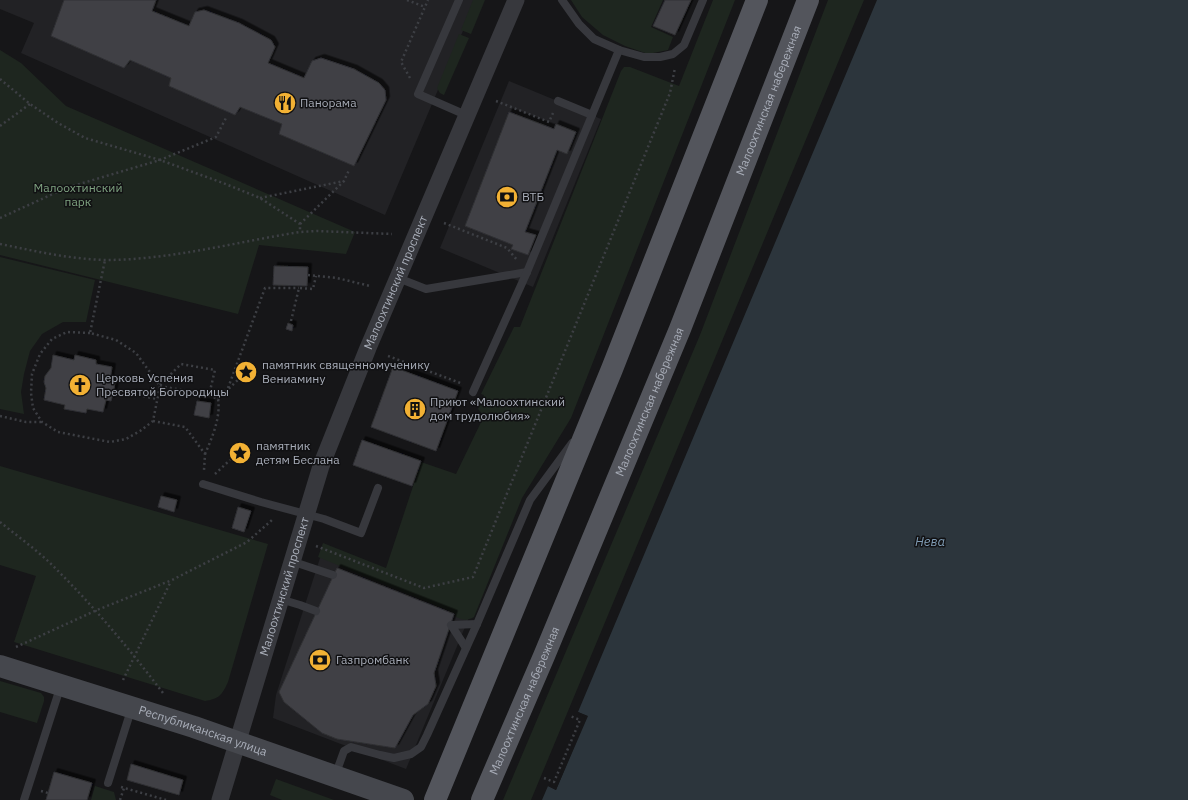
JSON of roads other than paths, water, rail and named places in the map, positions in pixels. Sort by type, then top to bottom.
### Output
[{"type":"main road","points":[[435,800],[612,369],[757,0]]},
{"type":"main road","name":"Малоохтинская набережная","points":[[482,800],[544,656],[680,329],[808,0]]},
{"type":"street","name":"Малоохтинский проспект","points":[[220,800],[250,704],[305,514],[321,466],[348,397],[516,0]]},
{"type":"street","name":"Республиканская улица","points":[[0,666],[132,707],[403,800]]},
{"type":"lane","points":[[459,0],[418,94],[466,116]]},
{"type":"lane","points":[[562,0],[578,24],[594,39],[619,50],[644,57],[660,57],[674,54],[684,45],[703,0]]},
{"type":"lane","points":[[474,390],[527,272],[619,50]]},
{"type":"lane","points":[[558,101],[592,115]]},
{"type":"lane","points":[[398,278],[426,289],[527,272]]},
{"type":"lane","points":[[335,776],[344,751],[351,747],[394,758],[411,754],[421,747],[477,624],[530,500],[592,416]]},
{"type":"lane","points":[[203,484],[284,509],[324,519],[361,533],[378,488]]},
{"type":"lane","points":[[291,561],[333,575]]},
{"type":"lane","points":[[280,599],[316,611]]},
{"type":"lane","points":[[466,648],[450,625],[477,624]]},
{"type":"lane","points":[[24,800],[61,684]]},
{"type":"lane","points":[[108,783],[132,707]]},
{"type":"water","name":"Нева","points":[[877,0],[1188,0],[1188,800],[542,800],[548,786],[556,790],[587,716],[578,712]]},
{"type":"place","name":"Панорама","points":[[285,103]]},
{"type":"place","name":"ВТБ","points":[[507,197]]},
{"type":"place","name":"памятник священномученику Вениамину","points":[[246,372]]},
{"type":"place","name":"Церковь Успения Пресвятой Богородицы","points":[[80,385]]},
{"type":"place","name":"Приют «Малоохтинский дом трудолюбия»","points":[[415,409]]},
{"type":"place","name":"памятник детям Беслана","points":[[240,453]]},
{"type":"place","name":"Газпромбанк","points":[[320,660]]},
{"type":"park label","name":"Малоохтинский парк","points":[[78,195]]}]
